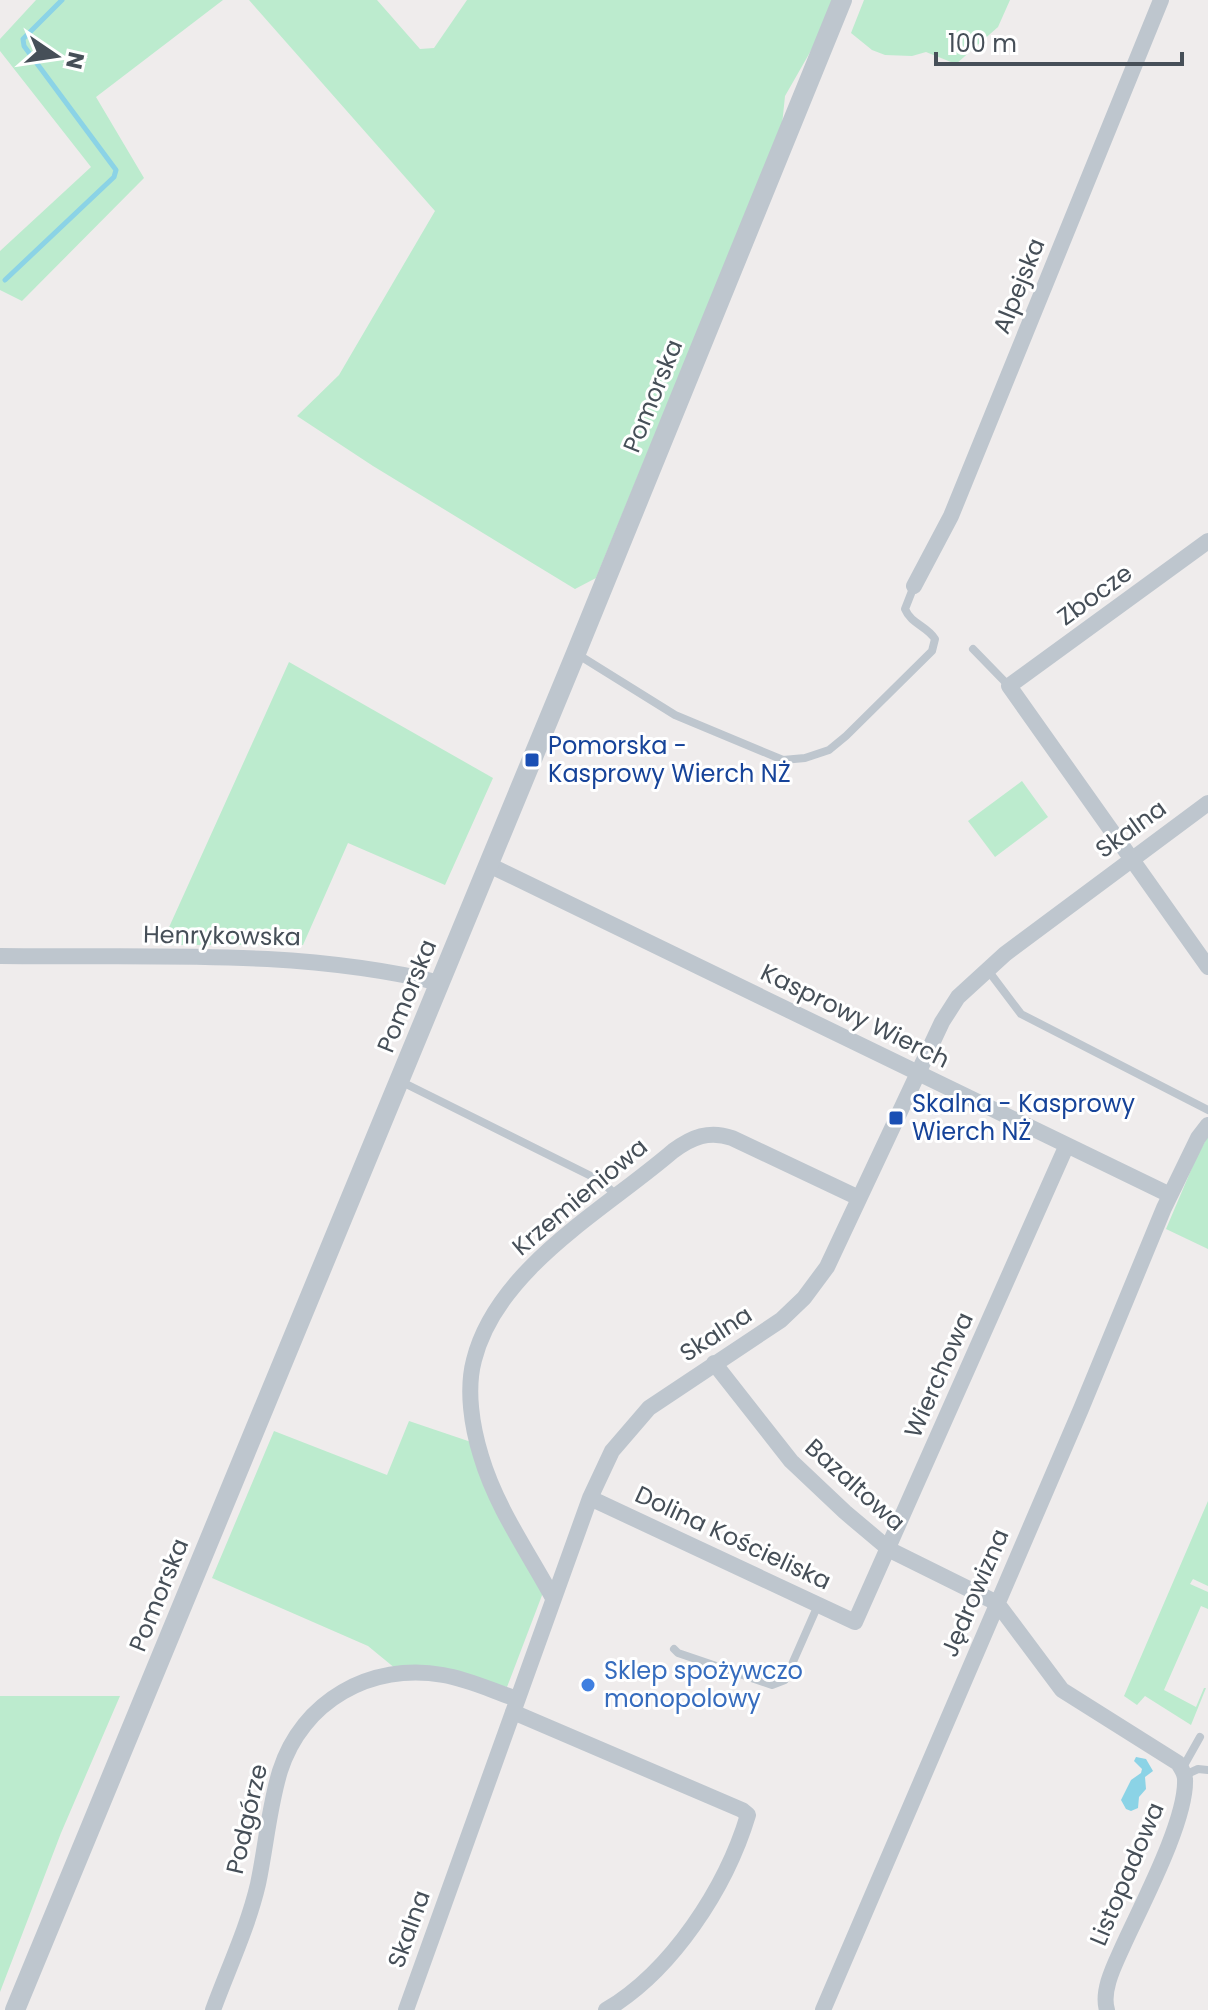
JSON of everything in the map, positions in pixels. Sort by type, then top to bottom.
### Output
[{"type":"street","name":"Pomorska","points":[[15,2010],[489,865],[842,0]]},
{"type":"street","name":"Alpejska","points":[[914,586],[951,516],[1161,0]]},
{"type":"street","name":"Zbocze","points":[[1009,686],[1208,541]]},
{"type":"street","points":[[1009,686],[1208,967]]},
{"type":"street","name":"Skalna","points":[[409,2009],[553,1598],[590,1498],[612,1451],[649,1408],[781,1320],[804,1298],[827,1267],[917,1073],[958,997],[987,969],[1208,803]]},
{"type":"street","name":"Kasprowy Wierch","points":[[489,865],[1170,1195]]},
{"type":"street","name":"Henrykowska","points":[[0,956],[300,961],[402,974],[440,983]]},
{"type":"street","points":[[1170,1195],[1198,1138],[1208,1125]]},
{"type":"street","name":"Krzemieniowa","points":[[553,1598],[501,1505],[481,1457],[473,1419],[471,1374],[481,1340],[511,1290],[551,1249],[683,1144],[710,1134],[732,1138],[859,1198]]},
{"type":"street","name":"Wierchowa","points":[[855,1622],[890,1550],[1066,1147]]},
{"type":"street","name":"Jędrowizna","points":[[823,2010],[1170,1195]]},
{"type":"street","name":"Bazaltowa","points":[[714,1363],[796,1467],[890,1550],[997,1603]]},
{"type":"street","name":"Dolina Kościeliska","points":[[590,1498],[855,1622]]},
{"type":"street","points":[[997,1603],[1062,1690],[1134,1733],[1178,1763],[1184,1772]]},
{"type":"street","name":"Podgórze","points":[[213,2010],[255,1893],[282,1766],[297,1737],[316,1713],[342,1690],[388,1674],[444,1675],[748,1815],[704,1913],[630,2003]]},
{"type":"street","name":"Listopadowa","points":[[1107,2010],[1105,1996],[1108,1985],[1184,1798],[1184,1772]]},
{"type":"street","points":[[606,2010],[630,2003]]},
{"type":"lane","points":[[576,653],[675,715],[783,760],[805,758],[829,750],[846,736],[932,651],[935,639],[914,623],[905,609],[914,586]]},
{"type":"lane","points":[[973,649],[1009,686]]},
{"type":"lane","points":[[987,969],[1021,1014],[1208,1110]]},
{"type":"lane","points":[[400,1081],[601,1181],[617,1196]]},
{"type":"lane","points":[[674,1649],[772,1685],[780,1684],[785,1680],[818,1605]]},
{"type":"lane","points":[[1184,1772],[1200,1737]]},
{"type":"lane","points":[[1184,1772],[1208,1770]]},
{"type":"green space","points":[[36,0],[223,0],[96,97],[144,178],[22,301],[0,290],[0,251],[91,167],[0,51],[0,39]]},
{"type":"green space","points":[[249,0],[377,0],[420,49],[434,48],[467,0],[835,0],[821,33],[785,96],[782,125],[596,578],[575,589],[297,416],[339,375],[435,211]]},
{"type":"green space","points":[[864,0],[1010,0],[998,27],[956,64],[926,52],[912,56],[885,55],[872,50],[851,33]]},
{"type":"green space","points":[[289,662],[493,778],[445,885],[348,843],[303,945],[161,945]]},
{"type":"green space","points":[[1022,781],[1048,817],[995,857],[968,821]]},
{"type":"green space","points":[[1208,1136],[1208,1249],[1166,1229]]},
{"type":"green space","points":[[409,1421],[474,1443],[544,1590],[507,1687],[396,1669],[368,1646],[212,1578],[274,1431],[387,1475]]},
{"type":"green space","points":[[1208,1501],[1208,1586],[1193,1579],[1190,1584],[1208,1592],[1208,1609],[1201,1606],[1164,1690],[1196,1707],[1206,1688],[1191,1725],[1145,1696],[1137,1705],[1124,1696]]},
{"type":"green space","points":[[0,1696],[120,1696],[61,1833],[0,1992]]},
{"type":"water","points":[[1136,1757],[1146,1759],[1153,1771],[1145,1777],[1146,1789],[1139,1797],[1138,1808],[1131,1811],[1121,1800],[1131,1780],[1141,1773],[1142,1769],[1134,1761]]},
{"type":"waterway","points":[[5,280],[114,177],[116,170],[24,46],[23,39],[62,0]]},
{"type":"place","name":"Pomorska - Kasprowy Wierch NŻ","points":[[532,760]]},
{"type":"place","name":"Skalna - Kasprowy Wierch NŻ","points":[[896,1118]]},
{"type":"place","name":"Sklep spożywczo monopolowy","points":[[588,1685]]}]
